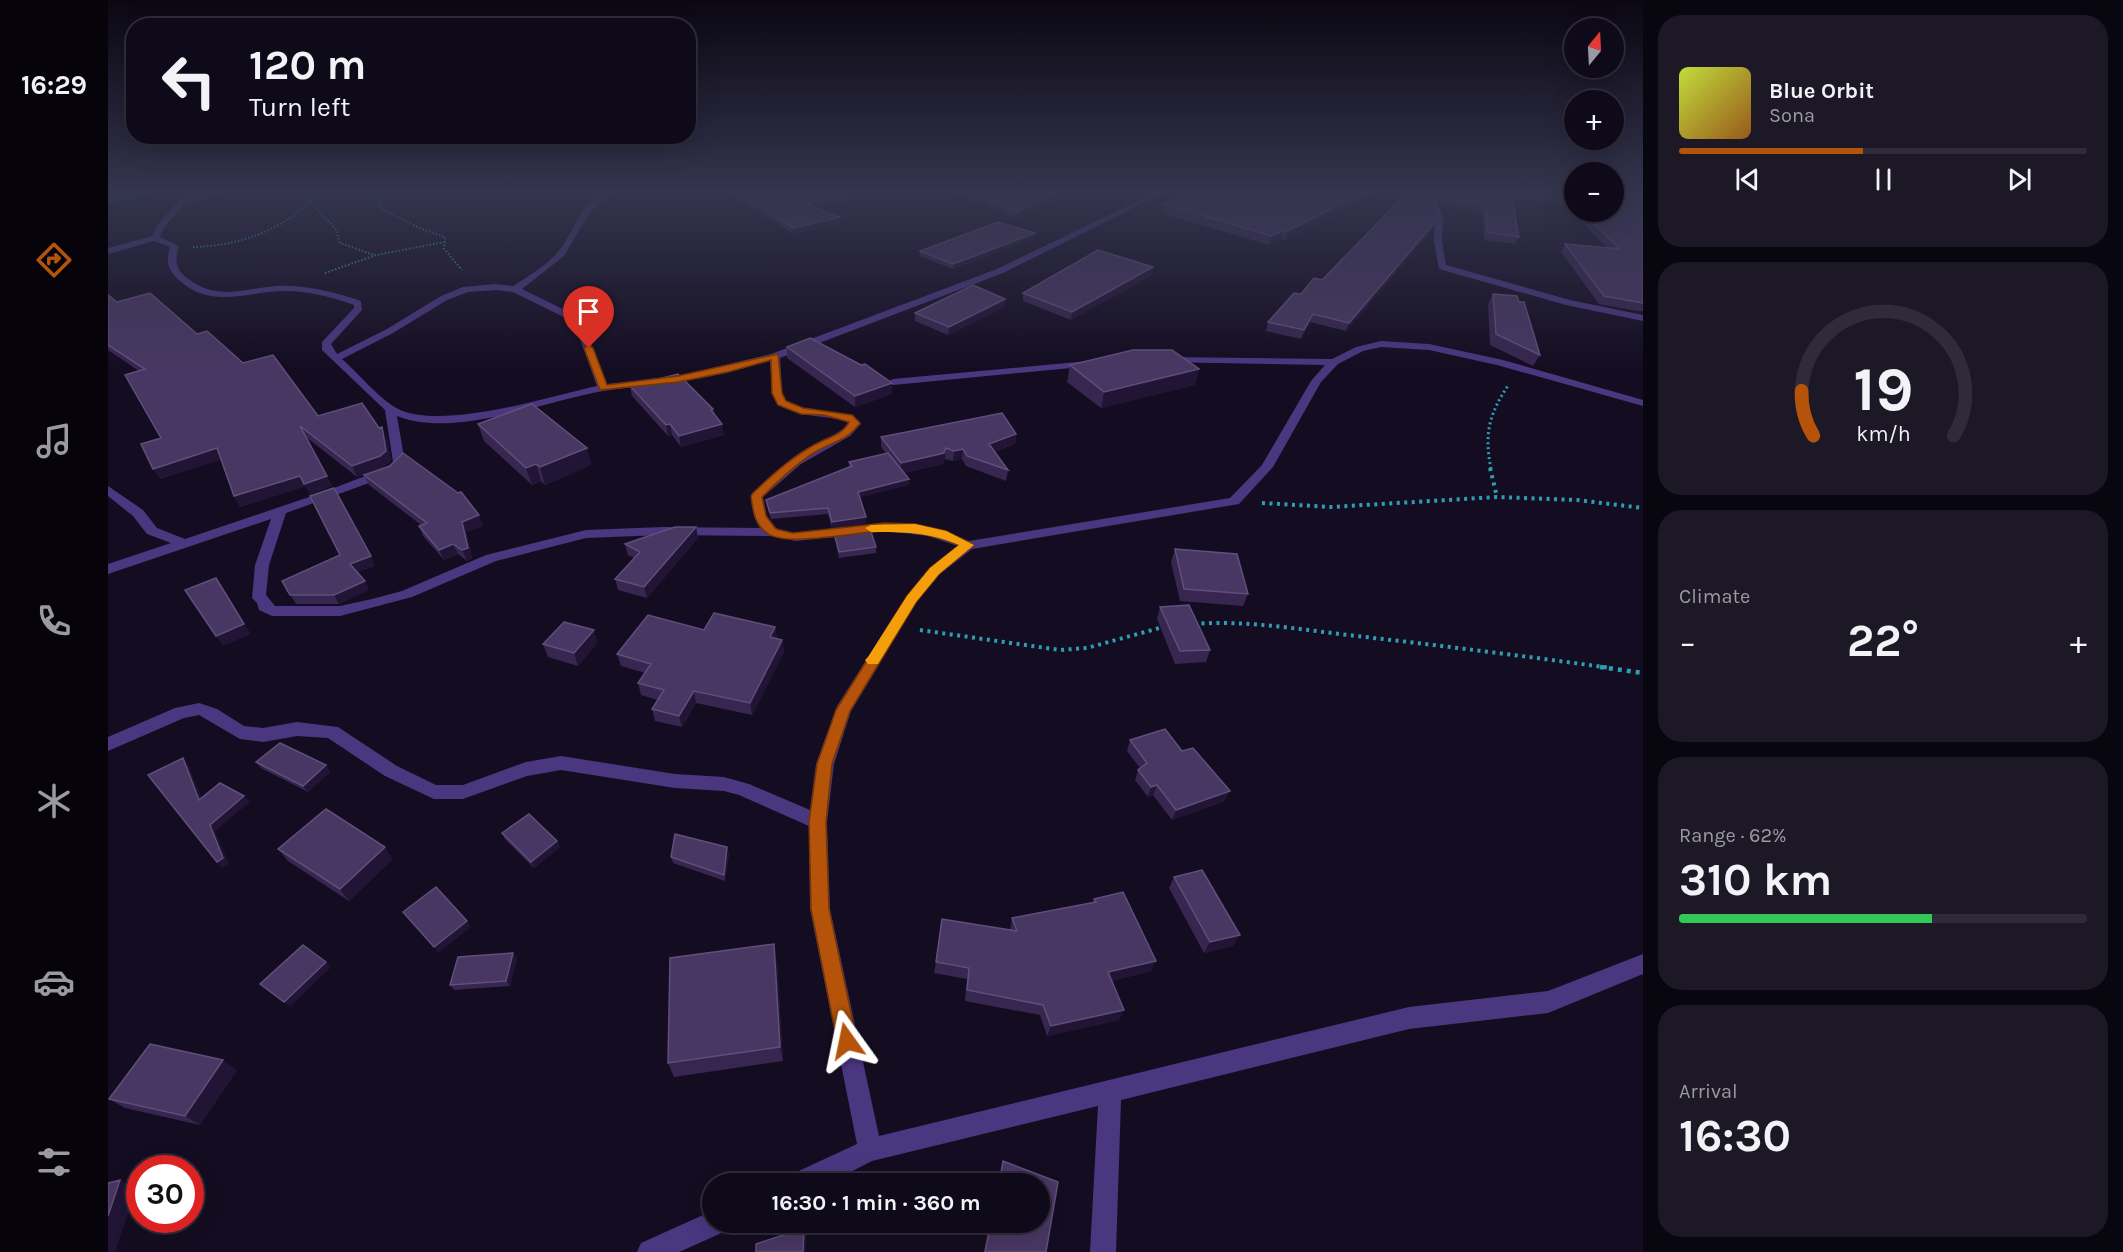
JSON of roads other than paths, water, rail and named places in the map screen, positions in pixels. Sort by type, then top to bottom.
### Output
[{"type":"street","points":[[173,251],[170,260],[172,268],[197,290],[223,297],[288,288],[358,303],[359,308],[326,344],[327,350],[390,409],[414,419],[438,421],[481,415],[603,388],[678,379],[728,369],[775,356],[1000,271],[1040,251]]},
{"type":"street","points":[[515,289],[563,251]]},
{"type":"street","points":[[1440,251],[1442,267],[1569,303],[1643,318]]},
{"type":"street","points":[[336,358],[390,332],[453,293],[482,288],[515,289],[578,320],[603,388]]},
{"type":"street","points":[[870,1150],[820,909],[818,822],[825,764],[843,710],[894,626],[935,571],[968,545],[1234,501],[1267,467],[1316,381],[1334,362],[1360,350],[1381,344],[1429,347],[1519,367],[1643,403]]},
{"type":"street","points":[[771,532],[760,517],[757,496],[779,474],[813,449],[847,433],[855,423],[849,417],[801,411],[782,403],[777,393],[775,356]]},
{"type":"street","points":[[1158,360],[1334,362]]},
{"type":"street","points":[[893,382],[1103,362]]},
{"type":"street","points":[[108,569],[280,512],[390,471],[399,463],[390,409]]},
{"type":"street","points":[[108,490],[138,513],[152,531],[186,544]]},
{"type":"street","points":[[280,512],[265,553],[259,598],[264,600],[264,606],[272,611],[286,612],[340,611],[372,604],[407,594],[491,558],[586,534],[663,531],[771,532],[793,536],[885,527],[915,528],[942,533],[968,545]]},
{"type":"street","points":[[108,744],[181,712],[199,709],[212,713],[240,732],[263,735],[297,729],[332,732],[391,771],[434,792],[463,792],[526,769],[561,763],[675,781],[724,784],[743,789],[818,822]]},
{"type":"street","points":[[823,1173],[870,1150],[1409,1018],[1548,1002],[1643,964]]},
{"type":"street","points":[[1103,1252],[1110,1093]]},
{"type":"street","points":[[650,1252],[702,1229]]}]
